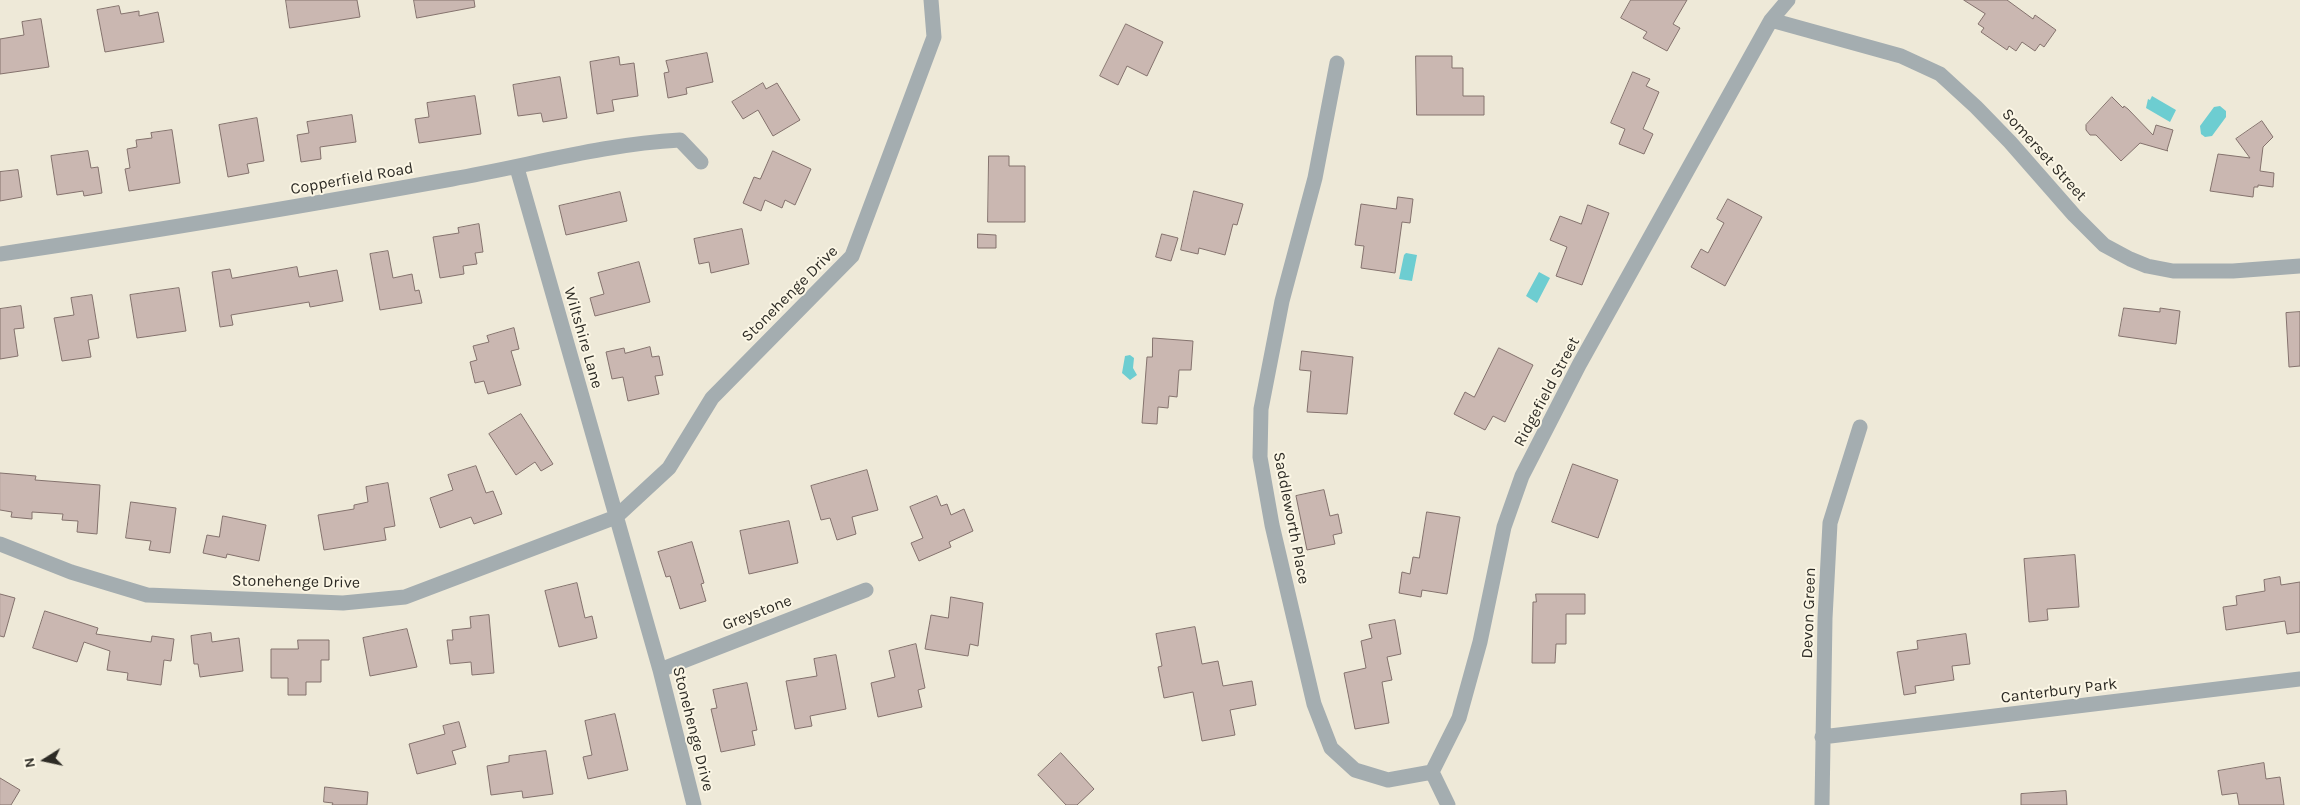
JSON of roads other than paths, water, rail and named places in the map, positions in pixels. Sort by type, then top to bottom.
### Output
[{"type":"street","name":"Stonehenge Drive","points":[[0,544],[71,572],[147,595],[343,603],[405,597],[616,517],[669,468],[712,398],[852,256],[934,37],[931,0]]},
{"type":"street","name":"Ridgefield Street","points":[[1771,20],[1773,0]]},
{"type":"street","name":"Ridgefield Street","points":[[1432,772],[1459,718],[1480,642],[1504,527],[1522,476],[1579,365],[1771,20],[1788,0]]},
{"type":"street","name":"Somerset Street","points":[[1771,20],[1901,56],[1940,74],[2010,142],[2080,221],[2104,245],[2130,259],[2147,266],[2173,271],[2233,271],[2300,266]]},
{"type":"street","name":"Saddleworth Place","points":[[1337,64],[1315,178],[1282,301],[1261,409],[1260,457],[1272,525],[1314,704],[1331,748],[1354,770],[1388,780],[1432,772]]},
{"type":"street","name":"Copperfield Road","points":[[0,254],[176,228],[516,168],[640,142],[680,140],[701,162]]},
{"type":"street","name":"Wiltshire Lane","points":[[516,168],[616,517]]},
{"type":"street","name":"Devon Green","points":[[1822,805],[1822,737],[1830,523],[1860,427]]},
{"type":"street","name":"Stonehenge Drive","points":[[616,517],[660,670],[694,805]]},
{"type":"street","name":"Greystone","points":[[660,670],[866,590]]},
{"type":"street","name":"Canterbury Park","points":[[1822,737],[2300,679]]},
{"type":"street","points":[[1432,772],[1448,805]]},
{"type":"water","points":[[2152,96],[2176,110],[2170,122],[2146,108],[2148,99],[2150,100]]},
{"type":"water","points":[[2220,106],[2226,111],[2226,117],[2212,136],[2205,137],[2201,134],[2200,126],[2214,107]]},
{"type":"water","points":[[1406,253],[1417,255],[1412,281],[1399,279]]},
{"type":"water","points":[[1539,272],[1550,278],[1537,303],[1526,296]]},
{"type":"water","points":[[1130,355],[1134,358],[1133,368],[1137,375],[1130,380],[1122,373],[1125,356]]}]
